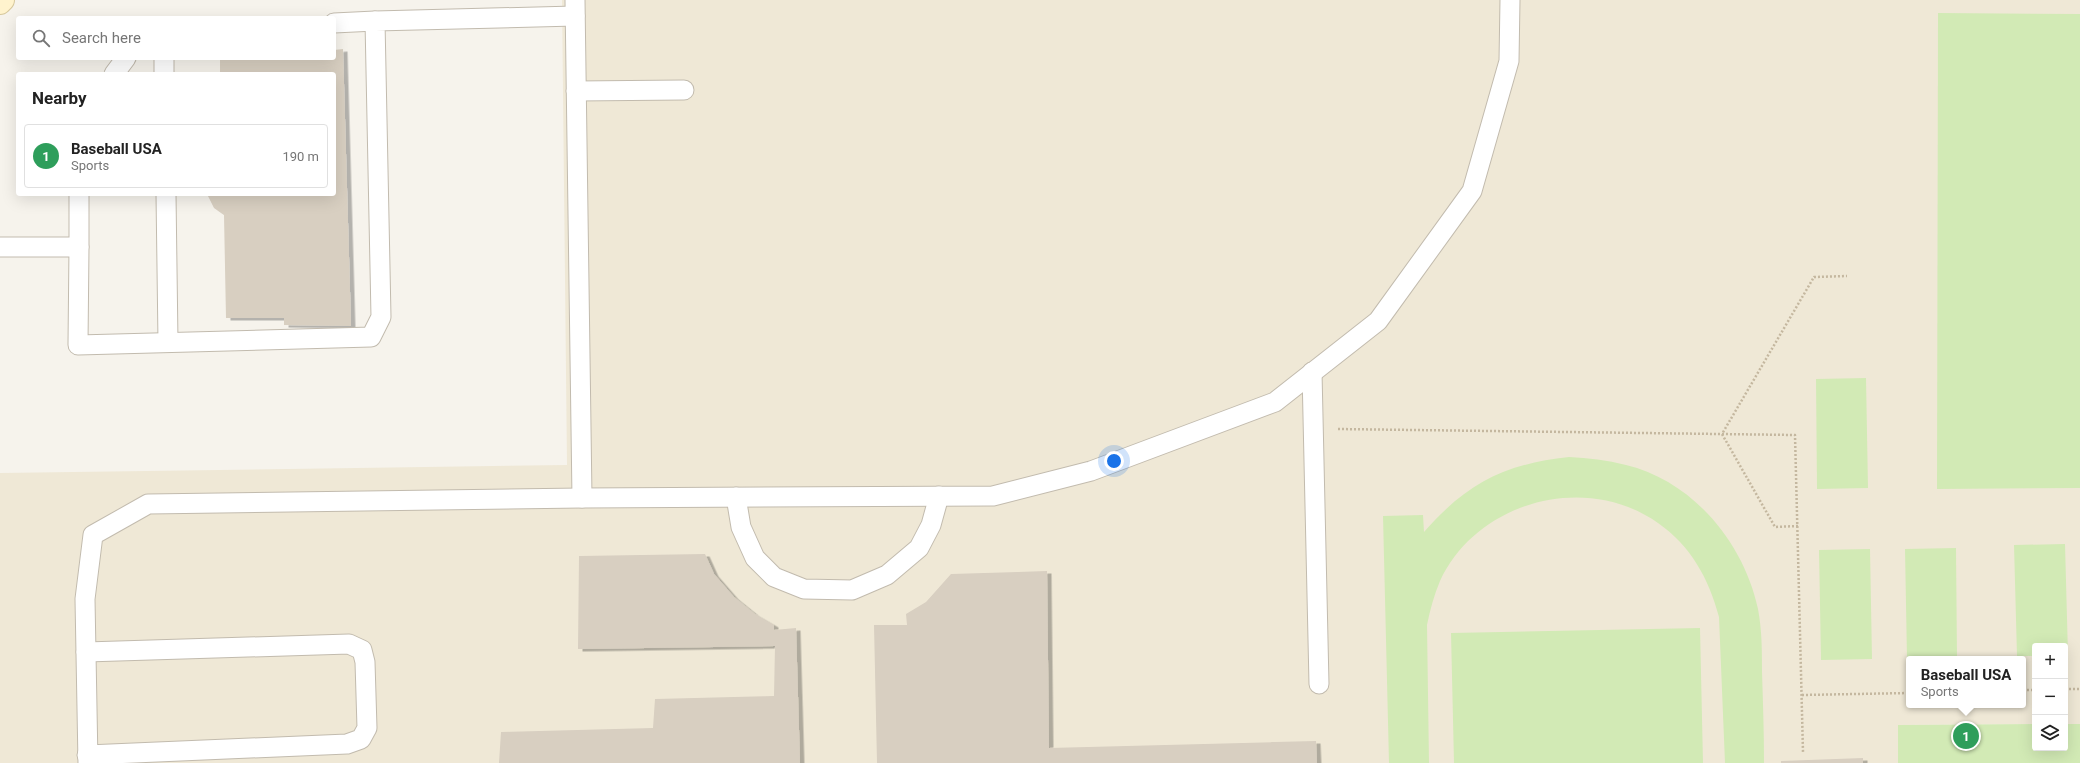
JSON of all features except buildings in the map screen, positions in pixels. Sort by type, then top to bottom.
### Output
[{"type":"main road","points":[[0,3],[3,0]]},
{"type":"lane","points":[[86,652],[349,644],[362,650],[365,662],[367,728],[361,739],[347,744],[88,759],[85,599],[93,535],[148,504],[582,498],[993,496],[1091,471],[1275,402],[1378,321],[1472,191],[1509,61],[1510,0]]},
{"type":"lane","points":[[336,23],[575,8],[582,498]]},
{"type":"lane","points":[[79,196],[78,345],[371,337],[380,317],[375,21]]},
{"type":"lane","points":[[116,72],[124,60]]},
{"type":"lane","points":[[164,60],[164,72]]},
{"type":"lane","points":[[576,91],[684,90]]},
{"type":"lane","points":[[166,196],[168,342]]},
{"type":"lane","points":[[0,247],[79,247]]},
{"type":"lane","points":[[1312,372],[1320,684]]},
{"type":"lane","points":[[736,497],[741,527],[756,558],[774,577],[804,589],[852,590],[887,575],[919,548],[930,524],[939,496]]},
{"type":"path","points":[[1722,434],[1814,277],[1847,276]]},
{"type":"path","points":[[1314,429],[1795,435],[1803,752]]},
{"type":"path","points":[[1722,434],[1774,527],[1798,526]]},
{"type":"path","points":[[2068,689],[2080,689]]},
{"type":"path","points":[[1802,695],[1906,693]]},
{"type":"shaded area","points":[[562,0],[2080,0],[2080,724],[2068,724],[2068,643],[2032,643],[2032,724],[1898,725],[1898,763],[0,763],[0,473],[567,465]]},
{"type":"green space","points":[[1938,13],[2080,14],[2080,488],[1937,489]]},
{"type":"green space","points":[[1866,378],[1868,488],[1817,489],[1816,379]]},
{"type":"green space","points":[[1569,457],[1612,462],[1650,473],[1673,485],[1694,500],[1712,518],[1728,539],[1741,561],[1751,585],[1758,609],[1762,648],[1764,763],[1725,763],[1719,617],[1704,577],[1689,553],[1670,532],[1658,523],[1629,508],[1599,499],[1567,498],[1536,503],[1506,514],[1480,531],[1457,553],[1440,581],[1432,603],[1427,625],[1429,763],[1389,763],[1383,516],[1423,515],[1424,532],[1456,501],[1489,479],[1506,471],[1525,465]]},
{"type":"green space","points":[[2065,544],[2068,643],[2032,643],[2032,656],[2017,656],[2014,545]]},
{"type":"green space","points":[[1956,548],[1957,656],[1907,656],[1905,549]]},
{"type":"green space","points":[[1870,549],[1872,659],[1821,660],[1819,550]]},
{"type":"green space","points":[[1700,628],[1703,763],[1454,763],[1451,633]]},
{"type":"green space","points":[[2032,724],[2032,751],[2068,751],[2068,724],[2080,724],[2080,763],[1898,763],[1898,725]]},
{"type":"place","name":"Baseball USA","points":[[1966,736]]}]
